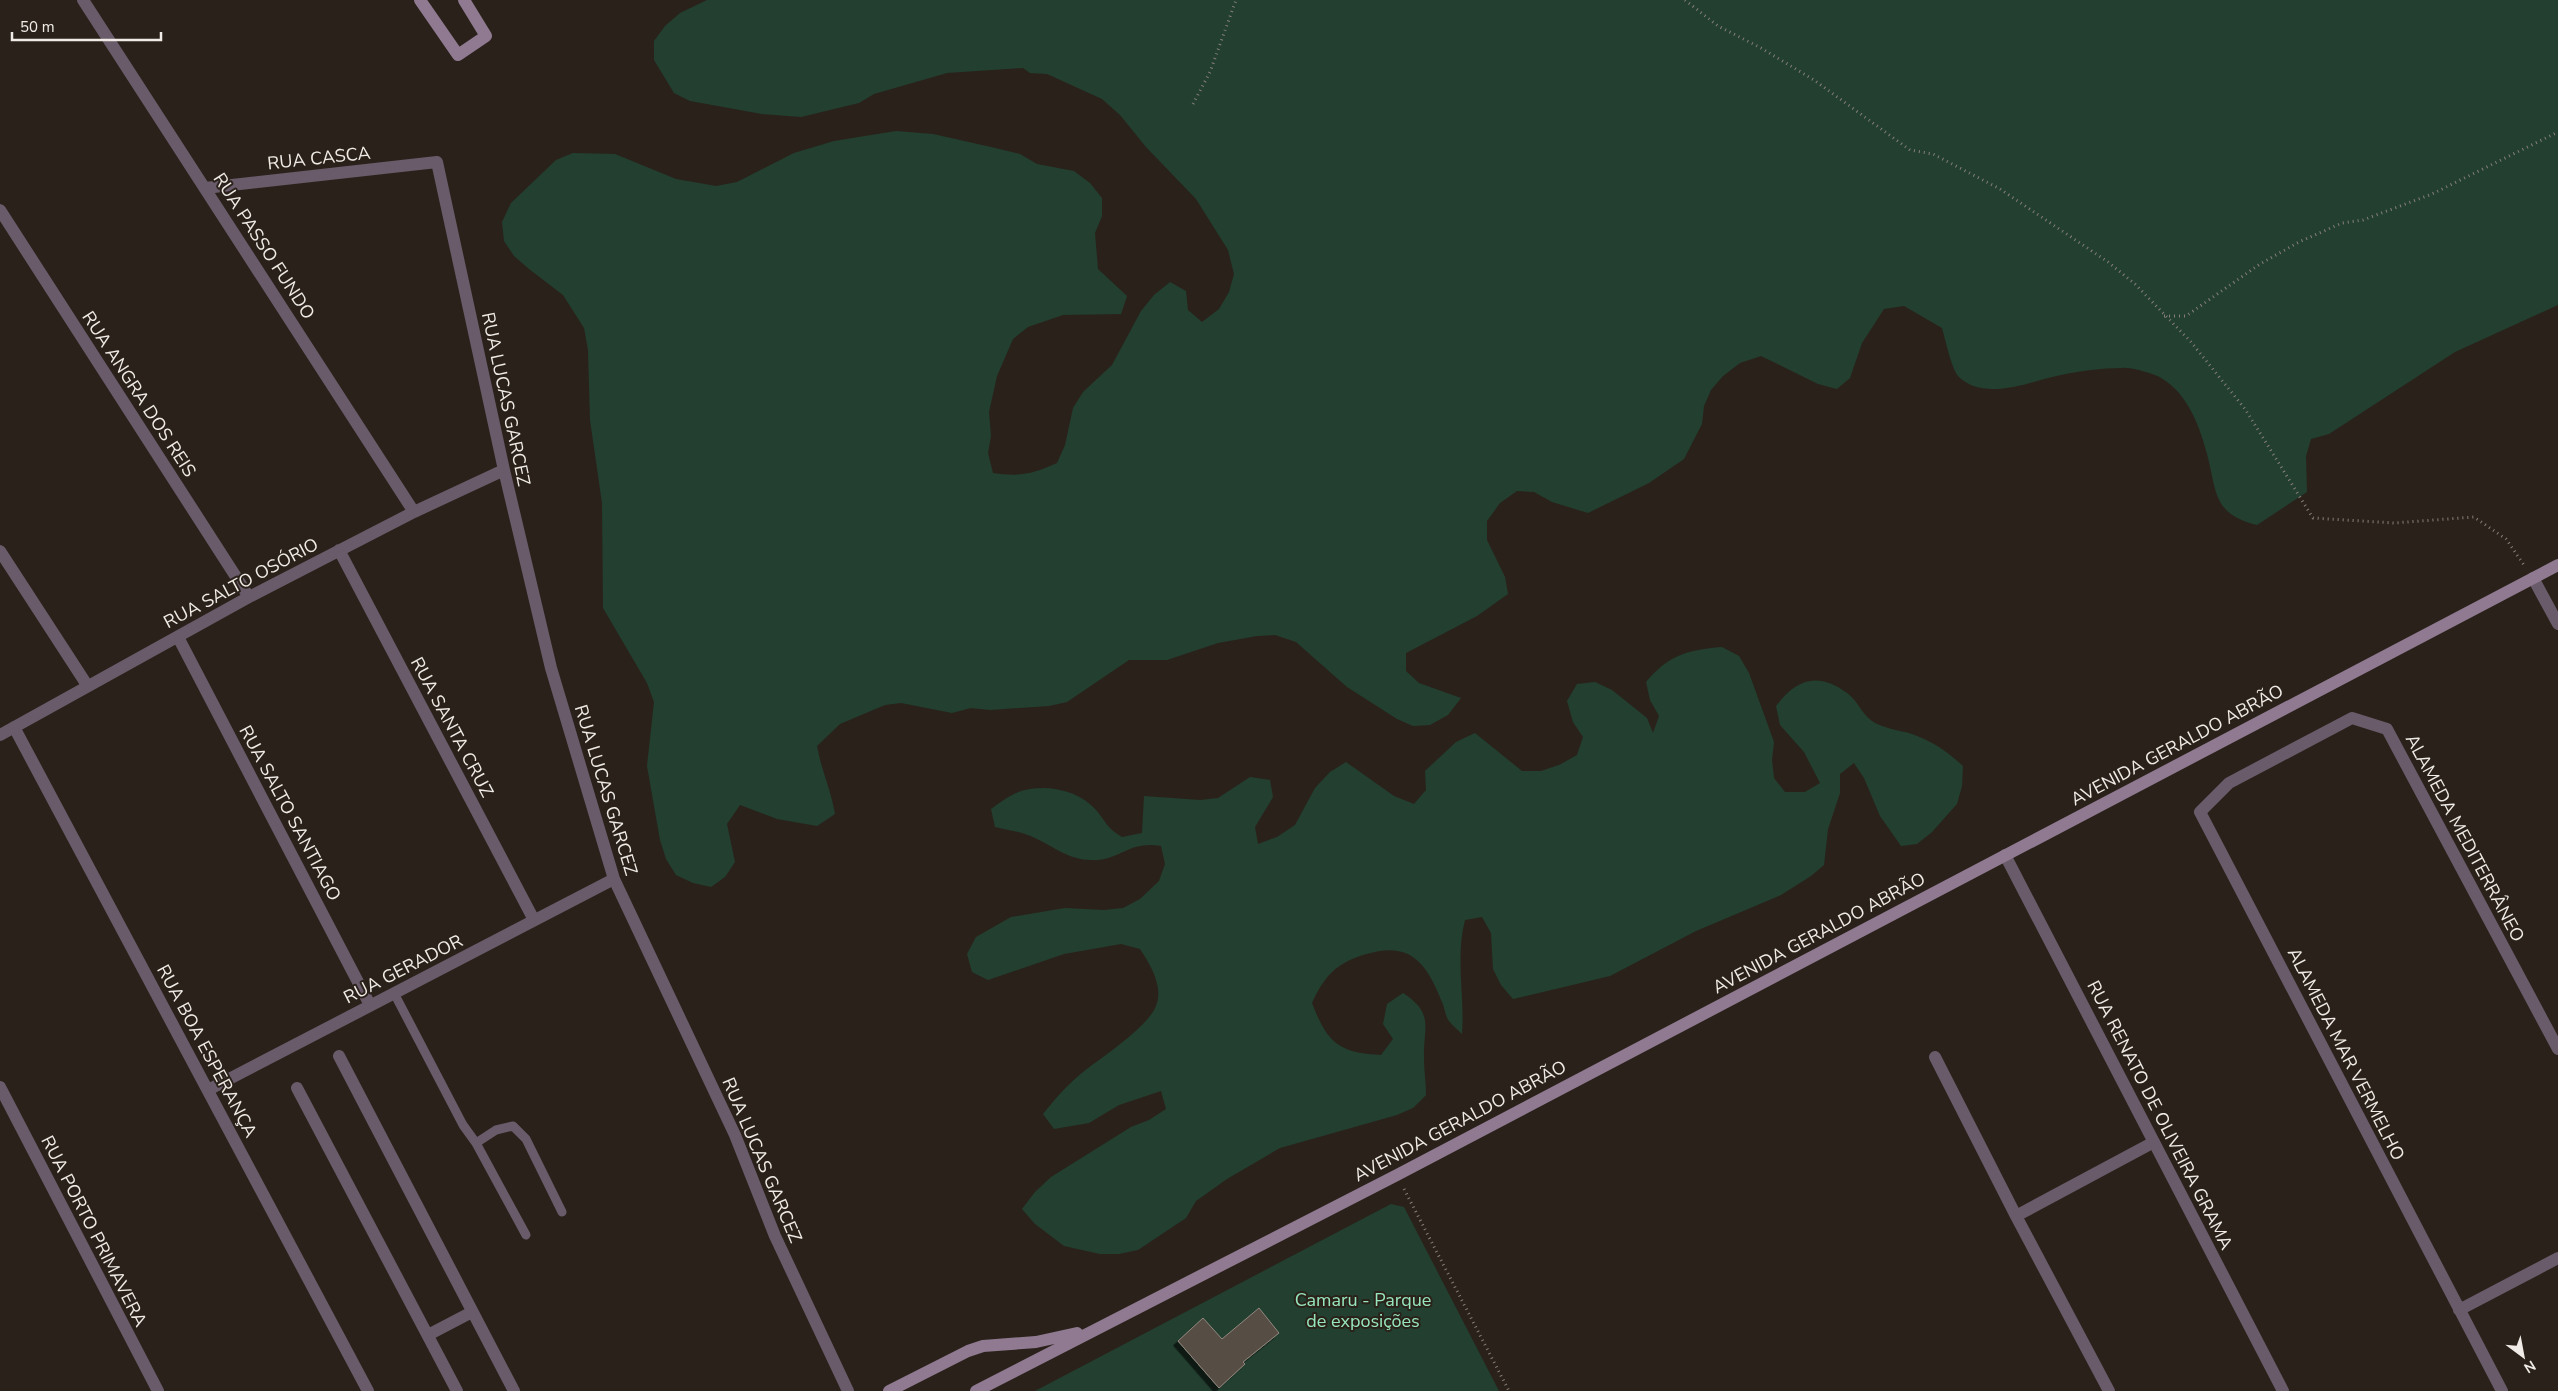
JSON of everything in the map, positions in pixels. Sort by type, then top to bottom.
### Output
[{"type":"main road","points":[[420,0],[458,55],[486,36],[464,0]]},
{"type":"main road","name":"AVENIDA GERALDO ABRÃO","points":[[976,1391],[1397,1175],[2558,564]]},
{"type":"main road","name":"AVENIDA GERALDO ABRÃO","points":[[889,1391],[957,1355],[976,1348],[1036,1342],[1094,1330]]},
{"type":"street","name":"RUA PASSO FUNDO","points":[[83,0],[414,512]]},
{"type":"street","name":"RUA CASCA","points":[[205,188],[437,162]]},
{"type":"street","name":"RUA LUCAS GARCEZ","points":[[437,162],[504,470],[551,668],[614,879],[735,1135],[775,1236],[848,1391]]},
{"type":"street","name":"RUA ANGRA DOS REIS","points":[[0,210],[249,597]]},
{"type":"street","name":"RUA SALTO OSÓRIO","points":[[0,734],[249,597],[414,512],[504,470]]},
{"type":"street","name":"RUA SANTA CRUZ","points":[[339,550],[534,920]]},
{"type":"street","points":[[0,551],[87,685]]},
{"type":"street","points":[[2533,578],[2558,624]]},
{"type":"street","name":"RUA SALTO SANTIAGO","points":[[178,637],[370,1005]]},
{"type":"street","name":"ALAMEDA MEDITERRÂNEO","points":[[2271,760],[2352,718],[2387,729],[2558,1049]]},
{"type":"street","name":"RUA BOA ESPERANÇA","points":[[14,727],[368,1391]]},
{"type":"street","name":"ALAMEDA MAR VERMELHO","points":[[2271,760],[2229,782],[2200,812],[2502,1391]]},
{"type":"street","name":"RUA RENATO DE OLIVEIRA GRAMA","points":[[2005,855],[2283,1391]]},
{"type":"street","name":"RUA GERADOR","points":[[208,1090],[614,879]]},
{"type":"street","points":[[339,1056],[514,1391]]},
{"type":"street","points":[[1935,1057],[2016,1216],[2109,1391]]},
{"type":"street","name":"RUA PORTO PRIMAVERA","points":[[0,1088],[158,1391]]},
{"type":"street","points":[[297,1088],[457,1391]]},
{"type":"street","points":[[2016,1216],[2154,1142]]},
{"type":"street","points":[[2459,1310],[2558,1258]]},
{"type":"street","points":[[428,1335],[472,1312]]},
{"type":"lane","points":[[394,993],[463,1125],[476,1143],[526,1235]]},
{"type":"lane","points":[[476,1143],[496,1130],[513,1126],[526,1140],[562,1212]]},
{"type":"path","points":[[1193,104],[1210,72],[1236,0]]},
{"type":"path","points":[[1685,0],[1718,26],[1761,48],[1814,80],[1910,150],[1933,154],[2000,189],[2074,237],[2135,284],[2190,342],[2245,408],[2313,518],[2394,524],[2474,518],[2506,539],[2533,578]]},
{"type":"path","points":[[2164,316],[2186,316],[2260,264],[2299,242],[2342,224],[2363,220],[2432,194],[2558,132]]},
{"type":"path","points":[[1397,1175],[1509,1391]]},
{"type":"green space","points":[[707,0],[2558,0],[2558,305],[2455,352],[2329,434],[2311,439],[2306,456],[2307,492],[2257,525],[2242,520],[2224,507],[2215,490],[2205,446],[2193,414],[2179,393],[2161,378],[2134,369],[2106,369],[2068,374],[2009,388],[1982,388],[1970,384],[1956,374],[1942,328],[1904,306],[1884,309],[1862,343],[1850,378],[1837,389],[1818,384],[1761,356],[1740,363],[1723,376],[1711,390],[1704,406],[1702,424],[1684,459],[1649,483],[1588,513],[1552,502],[1534,492],[1517,491],[1500,503],[1487,521],[1487,540],[1505,577],[1508,594],[1477,616],[1406,653],[1406,671],[1419,683],[1461,698],[1448,715],[1430,725],[1413,726],[1397,719],[1347,687],[1296,642],[1275,635],[1257,636],[1218,643],[1167,660],[1129,660],[1067,702],[1049,706],[990,710],[971,708],[952,713],[901,703],[885,705],[840,724],[817,746],[835,814],[817,826],[777,819],[740,805],[727,824],[735,862],[725,877],[711,887],[693,883],[676,875],[666,859],[660,840],[647,766],[654,702],[647,683],[603,608],[602,503],[590,420],[588,350],[584,328],[563,295],[514,256],[504,241],[502,222],[511,203],[556,160],[573,153],[615,154],[676,179],[716,186],[737,182],[794,153],[834,141],[896,131],[933,134],[991,147],[1020,154],[1037,164],[1074,171],[1090,183],[1102,198],[1102,216],[1095,233],[1098,269],[1127,296],[1121,314],[1063,315],[1028,327],[1013,339],[997,376],[989,412],[991,436],[988,453],[993,473],[1002,474],[1026,474],[1057,463],[1065,445],[1073,408],[1083,392],[1112,365],[1141,311],[1154,295],[1170,282],[1186,291],[1188,310],[1202,322],[1219,309],[1229,292],[1234,274],[1228,250],[1196,199],[1146,147],[1120,115],[1102,99],[1047,74],[1030,73],[1023,68],[947,73],[874,94],[859,103],[801,117],[762,114],[690,101],[674,93],[654,60],[654,41],[665,26],[680,13]]},
{"type":"green space","points":[[1722,647],[1739,656],[1749,673],[1774,742],[1772,760],[1774,778],[1785,792],[1805,792],[1820,783],[1804,752],[1780,725],[1776,706],[1791,690],[1799,685],[1808,681],[1817,681],[1836,686],[1847,693],[1854,699],[1868,718],[1877,724],[1926,740],[1939,747],[1963,766],[1962,786],[1957,804],[1932,832],[1917,844],[1901,846],[1880,816],[1864,778],[1854,763],[1840,774],[1840,793],[1828,829],[1824,865],[1811,876],[1781,895],[1696,931],[1610,976],[1513,999],[1501,985],[1493,969],[1491,933],[1482,917],[1465,920],[1460,963],[1462,1034],[1448,1019],[1429,975],[1414,958],[1404,952],[1392,950],[1379,951],[1353,959],[1338,967],[1326,979],[1312,1003],[1323,1027],[1336,1043],[1354,1052],[1381,1055],[1393,1039],[1383,1024],[1387,1004],[1403,993],[1420,1008],[1425,1022],[1424,1059],[1426,1095],[1413,1108],[1397,1115],[1280,1148],[1227,1179],[1196,1201],[1186,1218],[1138,1250],[1119,1254],[1100,1254],[1064,1246],[1035,1224],[1022,1209],[1035,1192],[1051,1177],[1131,1127],[1149,1120],[1166,1109],[1161,1091],[1119,1105],[1089,1123],[1054,1129],[1043,1114],[1077,1077],[1134,1033],[1151,1015],[1158,999],[1157,984],[1152,969],[1140,949],[1121,944],[1064,954],[988,980],[972,972],[967,954],[976,937],[1011,917],[1065,908],[1104,910],[1123,908],[1140,899],[1159,881],[1165,864],[1161,846],[1150,845],[1132,848],[1101,859],[1076,858],[1030,836],[995,827],[991,809],[1020,791],[1044,788],[1064,791],[1089,803],[1110,827],[1122,837],[1142,833],[1144,796],[1200,800],[1218,798],[1250,777],[1270,780],[1273,797],[1255,827],[1258,844],[1277,837],[1295,825],[1315,788],[1330,772],[1346,762],[1394,796],[1414,804],[1426,790],[1425,771],[1456,742],[1475,733],[1522,771],[1541,771],[1559,765],[1577,755],[1583,737],[1573,722],[1567,701],[1577,684],[1595,682],[1612,690],[1647,718],[1653,733],[1659,716],[1650,700],[1646,682],[1671,660],[1689,652]]},
{"type":"green space","name":"Camaru - Parque de exposições","points":[[1391,1204],[1404,1207],[1499,1391],[1035,1391]]},
{"type":"building","points":[[1259,1308],[1279,1333],[1243,1362],[1245,1364],[1219,1388],[1178,1341],[1203,1318],[1222,1339]]}]
